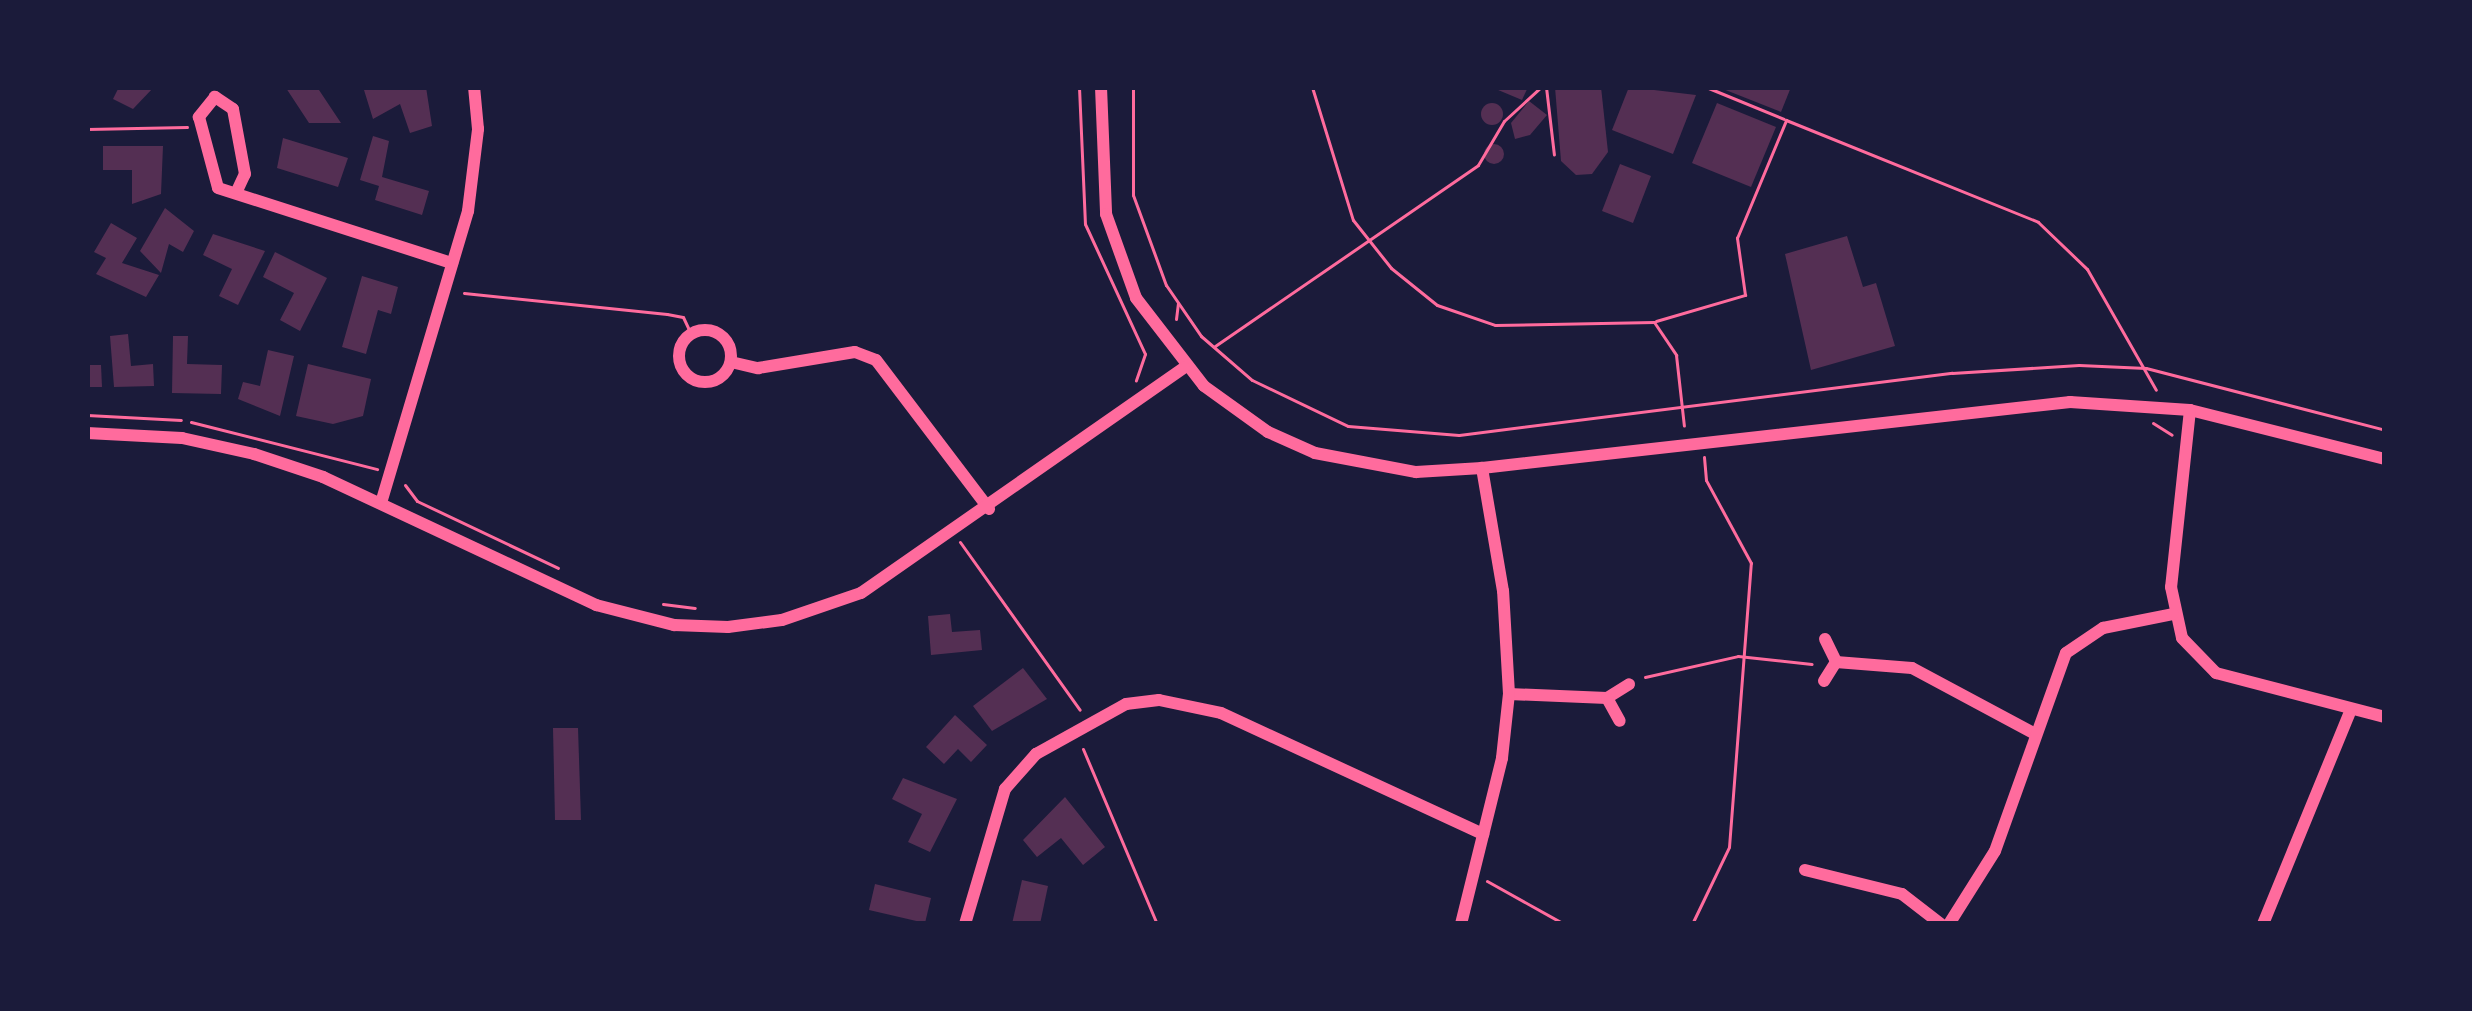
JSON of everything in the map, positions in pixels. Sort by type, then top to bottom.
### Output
[{"type":"street","points":[[381,503],[476,170],[474,87]]},
{"type":"street","points":[[1101,87],[1100,168],[1118,257],[1158,335],[1184,368],[1246,418],[1315,453],[1416,472],[1482,468],[1990,407],[2110,402],[2190,410],[2385,459]]},
{"type":"street","points":[[236,193],[245,174],[228,101],[204,104],[201,125],[212,178],[236,193],[452,263]]},
{"type":"street","points":[[691,334],[720,335],[730,362],[710,382],[690,377],[679,360],[691,334]]},
{"type":"street","points":[[730,362],[758,368],[855,352],[876,360],[989,509]]},
{"type":"street","points":[[87,433],[182,438],[254,454],[381,503],[596,605],[674,625],[728,627],[836,604],[954,534],[1184,368]]},
{"type":"street","points":[[2190,410],[2173,614],[2182,638],[2216,674],[2385,717]]},
{"type":"street","points":[[1461,924],[1509,694],[1505,608],[1482,468]]},
{"type":"street","points":[[1805,871],[1902,894],[1945,924],[1995,851],[2052,674],[2083,638],[2173,614]]},
{"type":"street","points":[[1825,639],[1830,672],[1912,668],[2032,733]]},
{"type":"street","points":[[1509,694],[1607,698],[1629,684]]},
{"type":"street","points":[[1607,698],[1620,721]]},
{"type":"street","points":[[965,924],[1005,789],[1036,754],[1126,704],[1159,700],[1221,713],[1483,833]]},
{"type":"street","points":[[2263,924],[2351,709]]},
{"type":"path","points":[[1078,87],[1085,224],[1106,283],[1142,343],[1146,359],[1136,380]]},
{"type":"path","points":[[1132,87],[1133,196],[1152,260],[1178,303],[1213,347],[1303,410],[1373,432],[1440,437],[1952,373],[2146,368],[2385,430]]},
{"type":"path","points":[[1213,347],[1478,165],[1504,121],[1544,87]]},
{"type":"path","points":[[1544,87],[1554,154]]},
{"type":"path","points":[[1706,87],[2038,222],[2087,269],[2156,390]]},
{"type":"path","points":[[1654,322],[1744,296],[1737,238],[1786,119]]},
{"type":"path","points":[[87,128],[201,125]]},
{"type":"path","points":[[445,288],[484,299],[683,317],[691,334]]},
{"type":"path","points":[[1176,319],[1178,303]]},
{"type":"path","points":[[405,482],[418,501],[574,575]]},
{"type":"path","points":[[954,534],[1081,712]]},
{"type":"path","points":[[659,603],[710,610]]},
{"type":"path","points":[[1629,684],[1738,656],[1830,672]]},
{"type":"path","points":[[1080,741],[1157,924]]},
{"type":"path","points":[[1474,873],[1564,924]]},
{"type":"building","points":[[119,87],[154,87],[133,109],[113,99]]},
{"type":"building","points":[[274,87],[317,87],[341,123],[309,123],[286,88]]},
{"type":"building","points":[[426,87],[432,126],[410,133],[400,104],[373,119],[364,90]]},
{"type":"building","points":[[1491,87],[1528,87],[1522,100]]},
{"type":"building","points":[[1555,87],[1601,87],[1608,152],[1592,174],[1576,175],[1561,161]]},
{"type":"building","points":[[1629,87],[1696,95],[1673,154],[1612,130]]},
{"type":"building","points":[[1718,87],[1791,87],[1781,112]]},
{"type":"building","points":[[1529,101],[1547,115],[1530,135],[1515,139],[1511,123]]},
{"type":"building","points":[[1492,103],[1503,114],[1492,125],[1481,114]]},
{"type":"building","points":[[1717,103],[1776,127],[1751,187],[1692,163]]},
{"type":"building","points":[[373,136],[389,141],[382,177],[429,191],[422,215],[375,200],[379,186],[360,180]]},
{"type":"building","points":[[283,138],[348,158],[338,187],[277,168]]},
{"type":"building","points":[[1494,144],[1504,154],[1494,164],[1484,154]]},
{"type":"building","points":[[103,146],[163,146],[161,194],[132,204],[132,170],[103,170]]},
{"type":"building","points":[[1620,164],[1651,176],[1633,223],[1602,211]]},
{"type":"building","points":[[165,208],[194,231],[183,252],[169,244],[161,273],[140,251]]},
{"type":"building","points":[[111,223],[137,238],[122,263],[159,275],[146,297],[96,274],[106,258],[94,252]]},
{"type":"building","points":[[213,234],[265,251],[238,305],[219,296],[232,269],[203,255]]},
{"type":"building","points":[[1847,236],[1863,287],[1876,283],[1895,346],[1811,370],[1785,254]]},
{"type":"building","points":[[275,252],[327,278],[300,331],[280,320],[294,293],[263,277]]},
{"type":"building","points":[[362,276],[398,287],[391,314],[378,310],[366,354],[342,347]]},
{"type":"building","points":[[128,334],[131,366],[153,364],[154,386],[114,387],[110,336]]},
{"type":"building","points":[[173,336],[188,336],[187,364],[222,365],[221,394],[172,393]]},
{"type":"building","points":[[268,350],[294,356],[280,416],[238,399],[243,382],[260,386]]},
{"type":"building","points":[[308,364],[371,379],[363,416],[333,424],[296,416]]},
{"type":"building","points":[[87,365],[101,365],[102,387],[87,387]]},
{"type":"building","points":[[950,614],[952,632],[980,630],[982,650],[931,655],[928,616]]},
{"type":"building","points":[[1023,668],[1047,699],[992,731],[973,706]]},
{"type":"building","points":[[955,715],[987,745],[971,762],[958,749],[944,764],[926,747]]},
{"type":"building","points":[[553,728],[578,728],[581,820],[555,820]]},
{"type":"building","points":[[903,778],[957,799],[930,852],[908,842],[922,814],[892,799]]},
{"type":"building","points":[[1065,797],[1105,847],[1083,865],[1061,838],[1037,857],[1023,840]]},
{"type":"building","points":[[1022,880],[1048,886],[1040,924],[1012,924]]},
{"type":"building","points":[[875,884],[931,898],[925,923],[869,910]]}]
